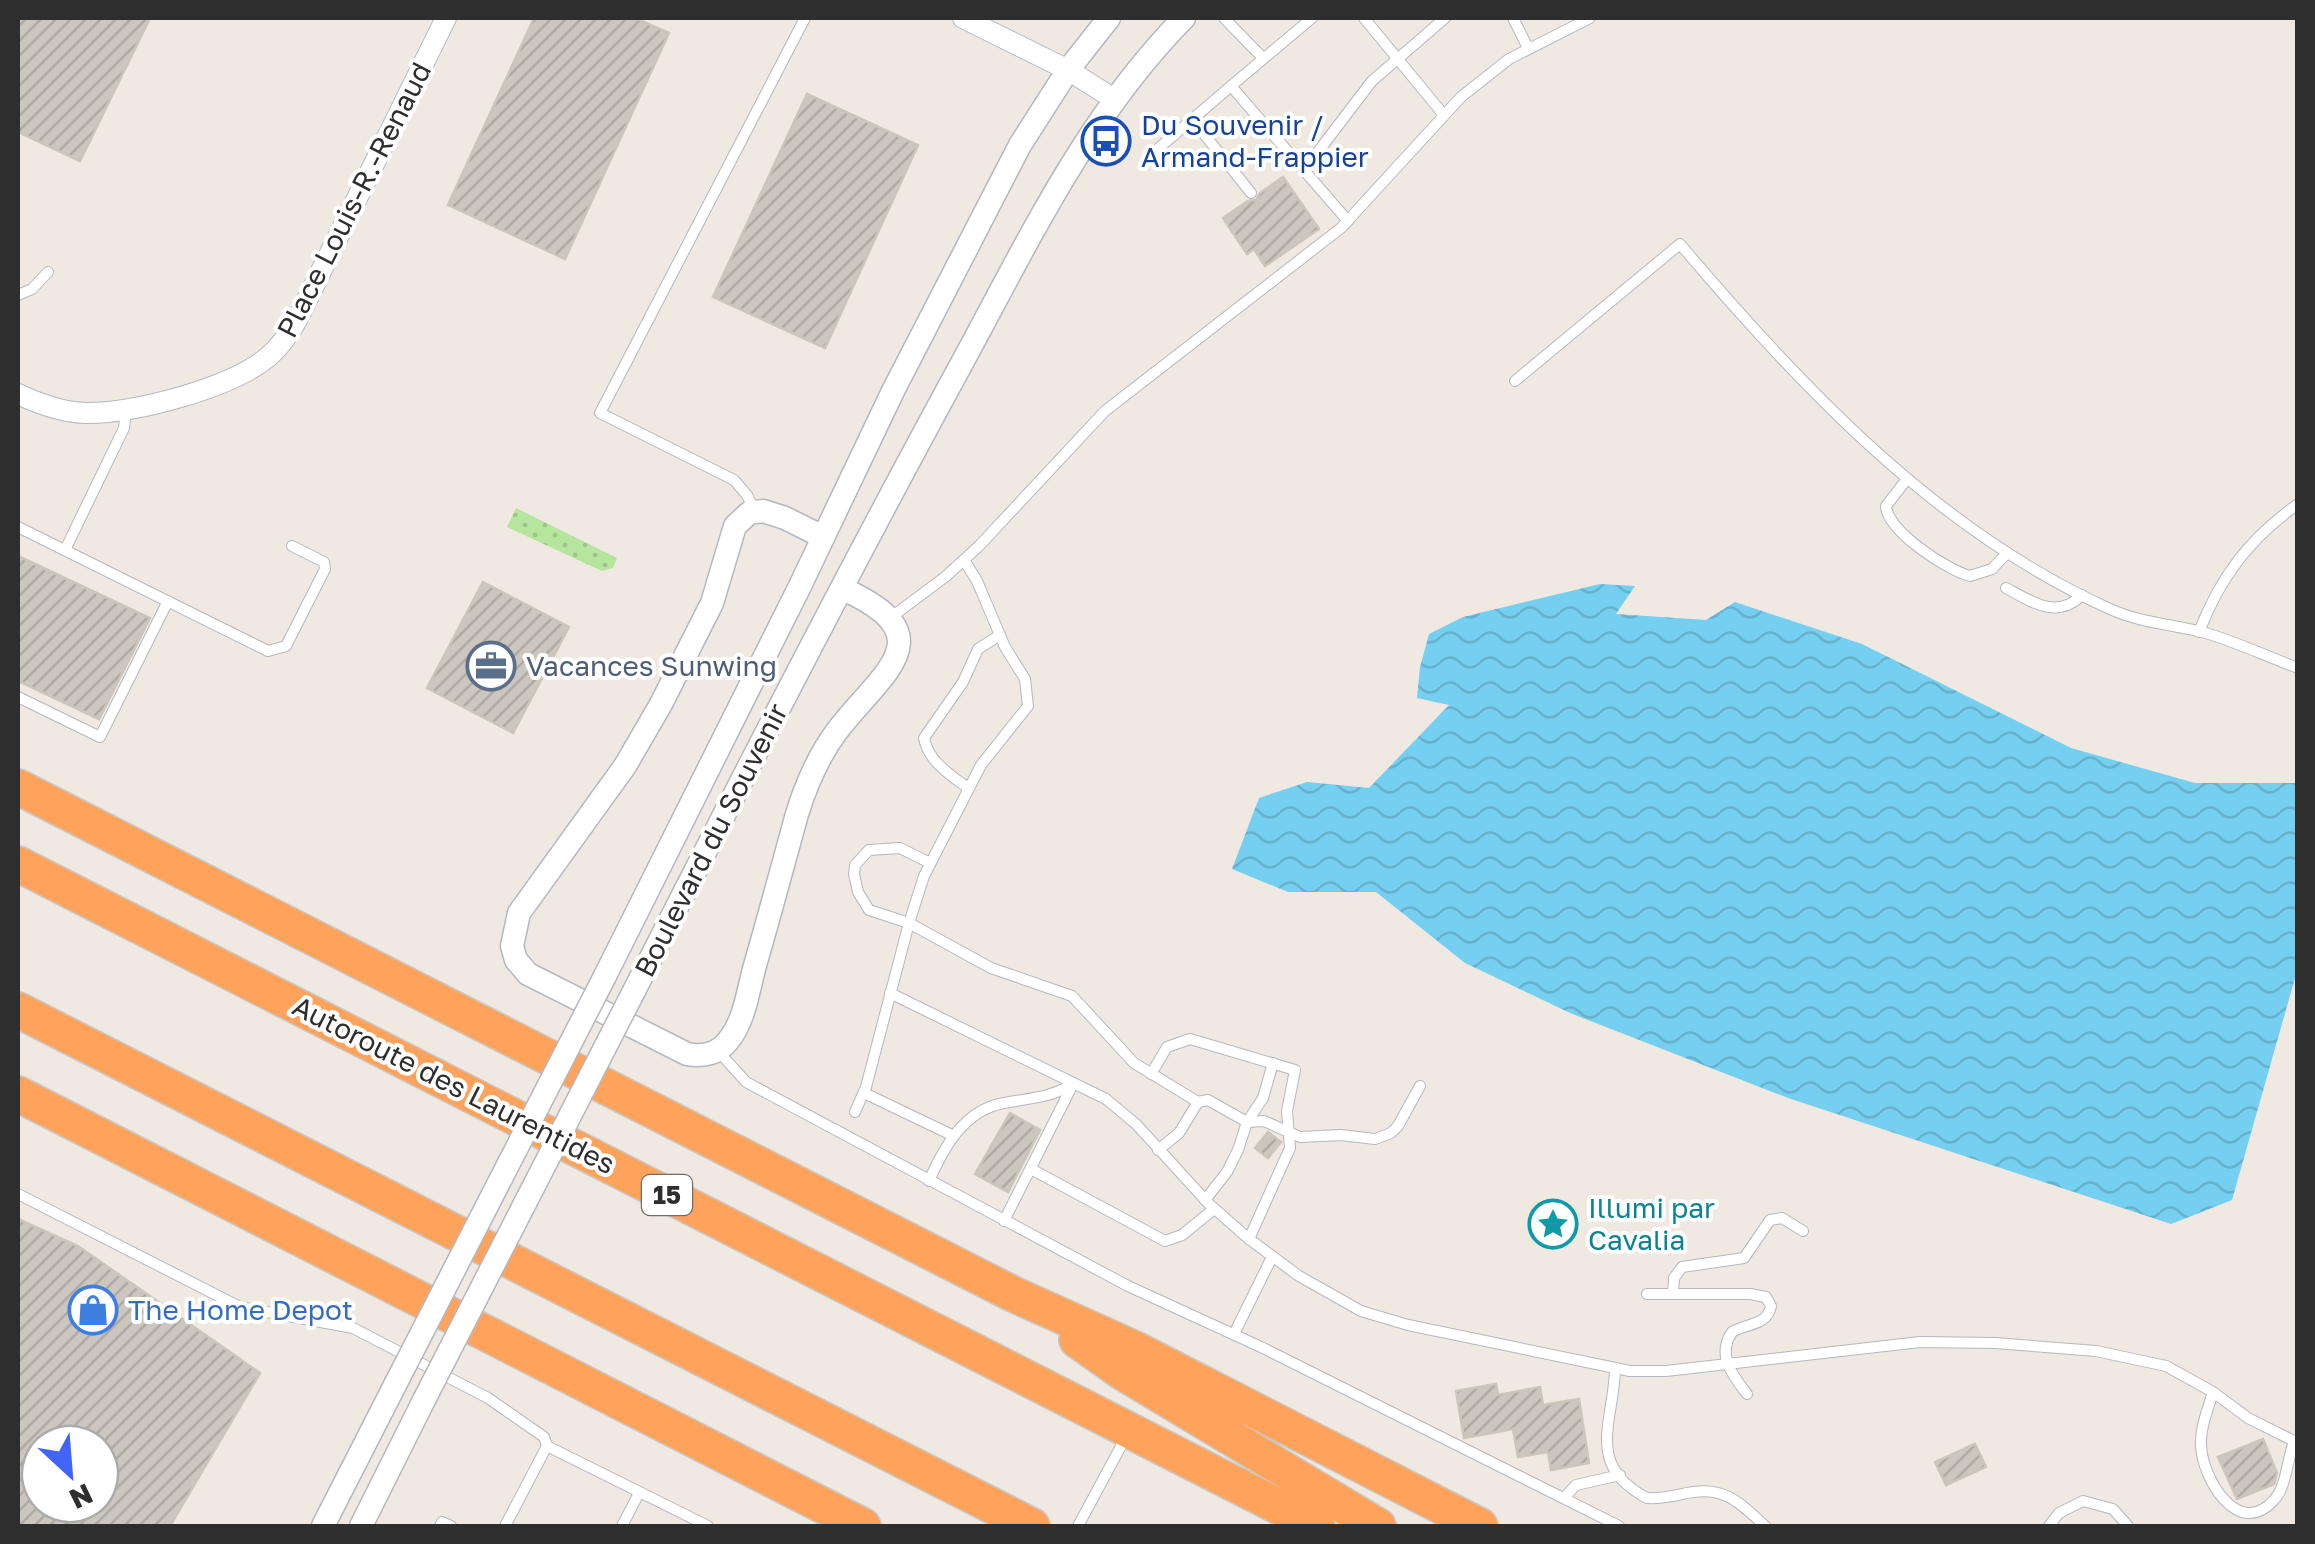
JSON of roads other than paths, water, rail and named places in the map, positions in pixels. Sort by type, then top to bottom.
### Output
[{"type":"highway","points":[[18,787],[1013,1294],[1134,1349],[1480,1526]]},
{"type":"highway","name":"Autoroute des Laurentides","points":[[18,864],[1317,1526]]},
{"type":"highway","points":[[18,1010],[1032,1526]]},
{"type":"highway","points":[[18,1094],[863,1526]]},
{"type":"highway","points":[[1013,1294],[1122,1372],[1378,1526]]},
{"type":"highway","points":[[824,1505],[886,1526]]},
{"type":"street","name":"Place Louis-R.-Renaud","points":[[18,394],[36,403],[80,412],[126,410],[224,381],[248,370],[281,345],[446,18]]},
{"type":"street","points":[[963,18],[1068,70],[1114,99]]},
{"type":"street","name":"Boulevard du Souvenir","points":[[323,1526],[605,976],[893,391],[1020,145],[1068,70],[1109,18]]},
{"type":"street","name":"Boulevard du Souvenir","points":[[361,1526],[634,992],[1010,273],[1114,99],[1184,18]]},
{"type":"street","points":[[823,537],[785,518],[755,512],[735,526],[707,614],[647,729],[625,766],[519,913],[512,936],[516,960],[539,981],[672,1048],[696,1056],[717,1050],[734,1032],[798,811],[814,772],[834,735],[884,680],[896,660],[898,640],[890,618],[870,602],[843,589]]},
{"type":"lane","points":[[755,512],[734,480],[600,412],[804,18]]},
{"type":"lane","points":[[1224,18],[1263,58]]},
{"type":"lane","points":[[1153,153],[1312,18]]},
{"type":"lane","points":[[1364,18],[1443,114]]},
{"type":"lane","points":[[1304,170],[1372,81],[1445,18]]},
{"type":"lane","points":[[1513,18],[1528,48]]},
{"type":"lane","points":[[890,618],[964,560],[1105,411],[1348,221],[1443,114],[1486,76],[1528,48],[1590,18]]},
{"type":"lane","points":[[1230,86],[1348,221]]},
{"type":"lane","points":[[1192,119],[1251,193]]},
{"type":"lane","points":[[1516,380],[1680,244],[1785,360],[1946,512],[2007,553],[2132,619],[2199,632],[2298,668]]},
{"type":"lane","points":[[18,294],[32,289],[48,272]]},
{"type":"lane","points":[[65,550],[124,428],[126,410]]},
{"type":"lane","points":[[1907,479],[1886,506],[1887,515],[1900,532],[1948,566],[1970,576],[1992,569],[2007,553]]},
{"type":"lane","points":[[2199,632],[2218,586],[2240,554],[2298,504]]},
{"type":"lane","points":[[18,527],[268,652],[286,646],[325,569],[324,562],[292,546]]},
{"type":"lane","points":[[855,1112],[864,1093],[908,923],[930,863],[989,754],[1016,726],[1028,706],[1030,695],[1025,679],[964,560]]},
{"type":"lane","points":[[2006,588],[2048,608],[2067,606],[2082,595]]},
{"type":"lane","points":[[18,696],[100,738],[168,601]]},
{"type":"lane","points":[[968,788],[938,764],[927,750],[924,738],[964,682],[978,650],[1000,635]]},
{"type":"lane","points":[[930,863],[900,848],[869,850],[856,865],[854,882],[863,904],[878,915],[908,923],[991,968],[1072,996],[1118,1048],[1151,1074],[1198,1102],[1208,1100],[1247,1122],[1264,1121],[1307,1137],[1383,1136],[1403,1118],[1420,1086]]},
{"type":"lane","points":[[890,994],[1106,1099],[1136,1124],[1210,1204],[1272,1257],[1338,1299],[1385,1320],[1615,1369],[1666,1371],[1872,1345],[1995,1342],[2150,1360],[2213,1392],[2248,1418],[2296,1442],[2274,1500],[2257,1510],[2246,1511],[2228,1504],[2210,1486],[2201,1448],[2213,1392]]},
{"type":"lane","points":[[1151,1074],[1168,1047],[1182,1040],[1196,1040],[1296,1070],[1287,1110],[1290,1148],[1250,1239]]},
{"type":"lane","points":[[717,1050],[746,1082],[1004,1221],[1128,1286],[1234,1334],[1619,1526]]},
{"type":"lane","points":[[1031,1169],[1166,1242],[1182,1235],[1210,1204],[1247,1122],[1263,1098],[1274,1064]]},
{"type":"lane","points":[[929,1181],[941,1153],[969,1119],[988,1108],[1042,1098],[1074,1084]]},
{"type":"lane","points":[[1004,1221],[1074,1084]]},
{"type":"lane","points":[[864,1093],[954,1136]]},
{"type":"lane","points":[[1158,1150],[1179,1134],[1198,1102]]},
{"type":"lane","points":[[18,1194],[240,1307],[353,1328],[488,1398],[544,1437],[547,1446],[708,1526]]},
{"type":"lane","points":[[1673,1294],[1674,1278],[1682,1267],[1744,1258],[1770,1220],[1782,1218],[1804,1231]]},
{"type":"lane","points":[[1234,1334],[1272,1257]]},
{"type":"lane","points":[[1647,1294],[1761,1295],[1770,1302],[1772,1310],[1763,1320],[1738,1328],[1727,1338],[1727,1364],[1748,1394]]},
{"type":"lane","points":[[1615,1369],[1605,1441],[1608,1456],[1634,1490],[1647,1498],[1706,1490],[1724,1493],[1765,1526]]},
{"type":"lane","points":[[1078,1526],[1130,1430]]},
{"type":"lane","points":[[505,1526],[547,1446]]},
{"type":"lane","points":[[1564,1498],[1576,1485],[1620,1474]]},
{"type":"lane","points":[[622,1526],[640,1493]]},
{"type":"lane","points":[[2049,1526],[2060,1512],[2083,1501],[2112,1509],[2128,1526]]},
{"type":"lane","points":[[440,1526],[442,1522],[451,1526]]},
{"type":"water","points":[[1600,584],[1635,586],[1616,614],[1706,620],[1735,602],[1862,644],[2071,748],[2195,783],[2297,783],[2297,971],[2232,1200],[2171,1224],[1788,1098],[1570,1013],[1465,963],[1376,892],[1288,892],[1232,869],[1259,798],[1307,782],[1369,788],[1449,705],[1417,698],[1429,634],[1463,617]]},
{"type":"place","name":"Du Souvenir / Armand-Frappier","points":[[1106,141]]},
{"type":"place","name":"Vacances Sunwing","points":[[491,666]]},
{"type":"place","name":"Illumi par Cavalia","points":[[1553,1224]]},
{"type":"place","name":"The Home Depot","points":[[93,1310]]}]
